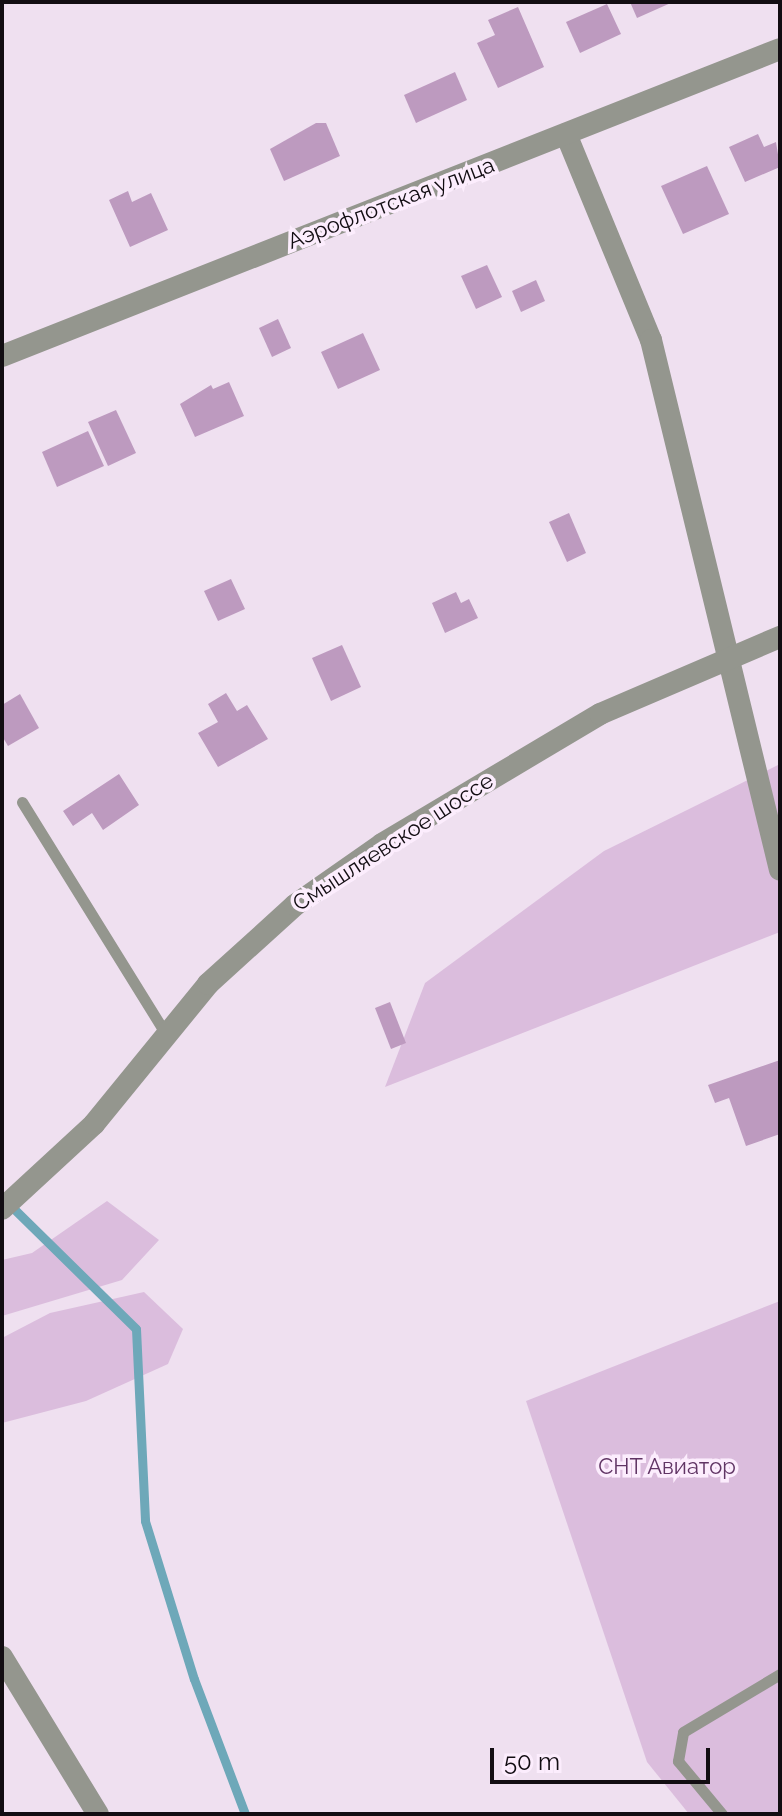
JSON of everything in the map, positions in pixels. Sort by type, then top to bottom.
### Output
[{"type":"street","name":"Аэрофлотская улица","points":[[2,356],[780,49]]},
{"type":"street","points":[[566,134],[651,340],[780,870]]},
{"type":"street","name":"Смышляевское шоссе","points":[[2,1209],[43,1175],[94,1124],[166,1034],[247,947],[295,905],[382,844],[600,714],[780,637]]},
{"type":"street","points":[[2,1657],[98,1814]]},
{"type":"lane","points":[[22,802],[166,1034]]},
{"type":"lane","points":[[722,1814],[678,1761],[683,1732],[780,1674]]},
{"type":"green space","points":[[780,764],[780,932],[385,1087],[425,983],[604,851]]},
{"type":"green space","points":[[107,1201],[159,1240],[122,1280],[2,1316],[2,1260],[32,1253]]},
{"type":"green space","points":[[144,1292],[183,1329],[168,1364],[86,1401],[2,1423],[2,1338],[50,1313]]},
{"type":"green space","name":"СНТ Авиатор","points":[[780,1301],[780,1814],[689,1814],[647,1762],[526,1401]]},
{"type":"building","points":[[630,2],[673,2],[637,18]]},
{"type":"building","points":[[607,4],[621,34],[580,53],[566,22]]},
{"type":"building","points":[[518,7],[544,67],[498,88],[477,43],[495,35],[488,20]]},
{"type":"building","points":[[455,72],[467,100],[416,123],[404,95]]},
{"type":"building","points":[[316,123],[326,123],[340,156],[284,181],[270,149]]},
{"type":"building","points":[[758,134],[764,147],[776,142],[780,167],[745,182],[729,147]]},
{"type":"building","points":[[707,166],[729,214],[683,234],[661,186]]},
{"type":"building","points":[[128,191],[132,202],[151,193],[168,230],[130,247],[109,200]]},
{"type":"building","points":[[487,265],[502,297],[476,309],[461,276]]},
{"type":"building","points":[[536,280],[545,301],[521,312],[512,291]]},
{"type":"building","points":[[278,319],[291,348],[272,357],[259,328]]},
{"type":"building","points":[[363,333],[380,370],[338,389],[321,352]]},
{"type":"building","points":[[229,382],[244,416],[195,437],[180,404],[211,385],[213,389]]},
{"type":"building","points":[[116,410],[136,453],[108,466],[88,422]]},
{"type":"building","points":[[88,431],[104,466],[57,487],[42,452]]},
{"type":"building","points":[[569,513],[586,553],[567,562],[549,522]]},
{"type":"building","points":[[231,579],[245,609],[218,621],[204,591]]},
{"type":"building","points":[[456,592],[461,603],[469,599],[478,618],[445,633],[432,603]]},
{"type":"building","points":[[342,645],[361,687],[331,701],[312,658]]},
{"type":"building","points":[[226,693],[237,711],[247,705],[268,739],[218,767],[198,733],[218,722],[208,704]]},
{"type":"building","points":[[20,694],[39,728],[8,746],[2,736],[2,705]]},
{"type":"building","points":[[119,774],[139,805],[103,830],[92,813],[73,826],[63,811]]},
{"type":"building","points":[[390,1002],[406,1043],[391,1049],[375,1008]]},
{"type":"building","points":[[780,1060],[780,1134],[746,1146],[729,1098],[715,1103],[708,1085]]},
{"type":"waterway","points":[[9,1204],[136,1329],[145,1521],[194,1679],[245,1814]]}]
